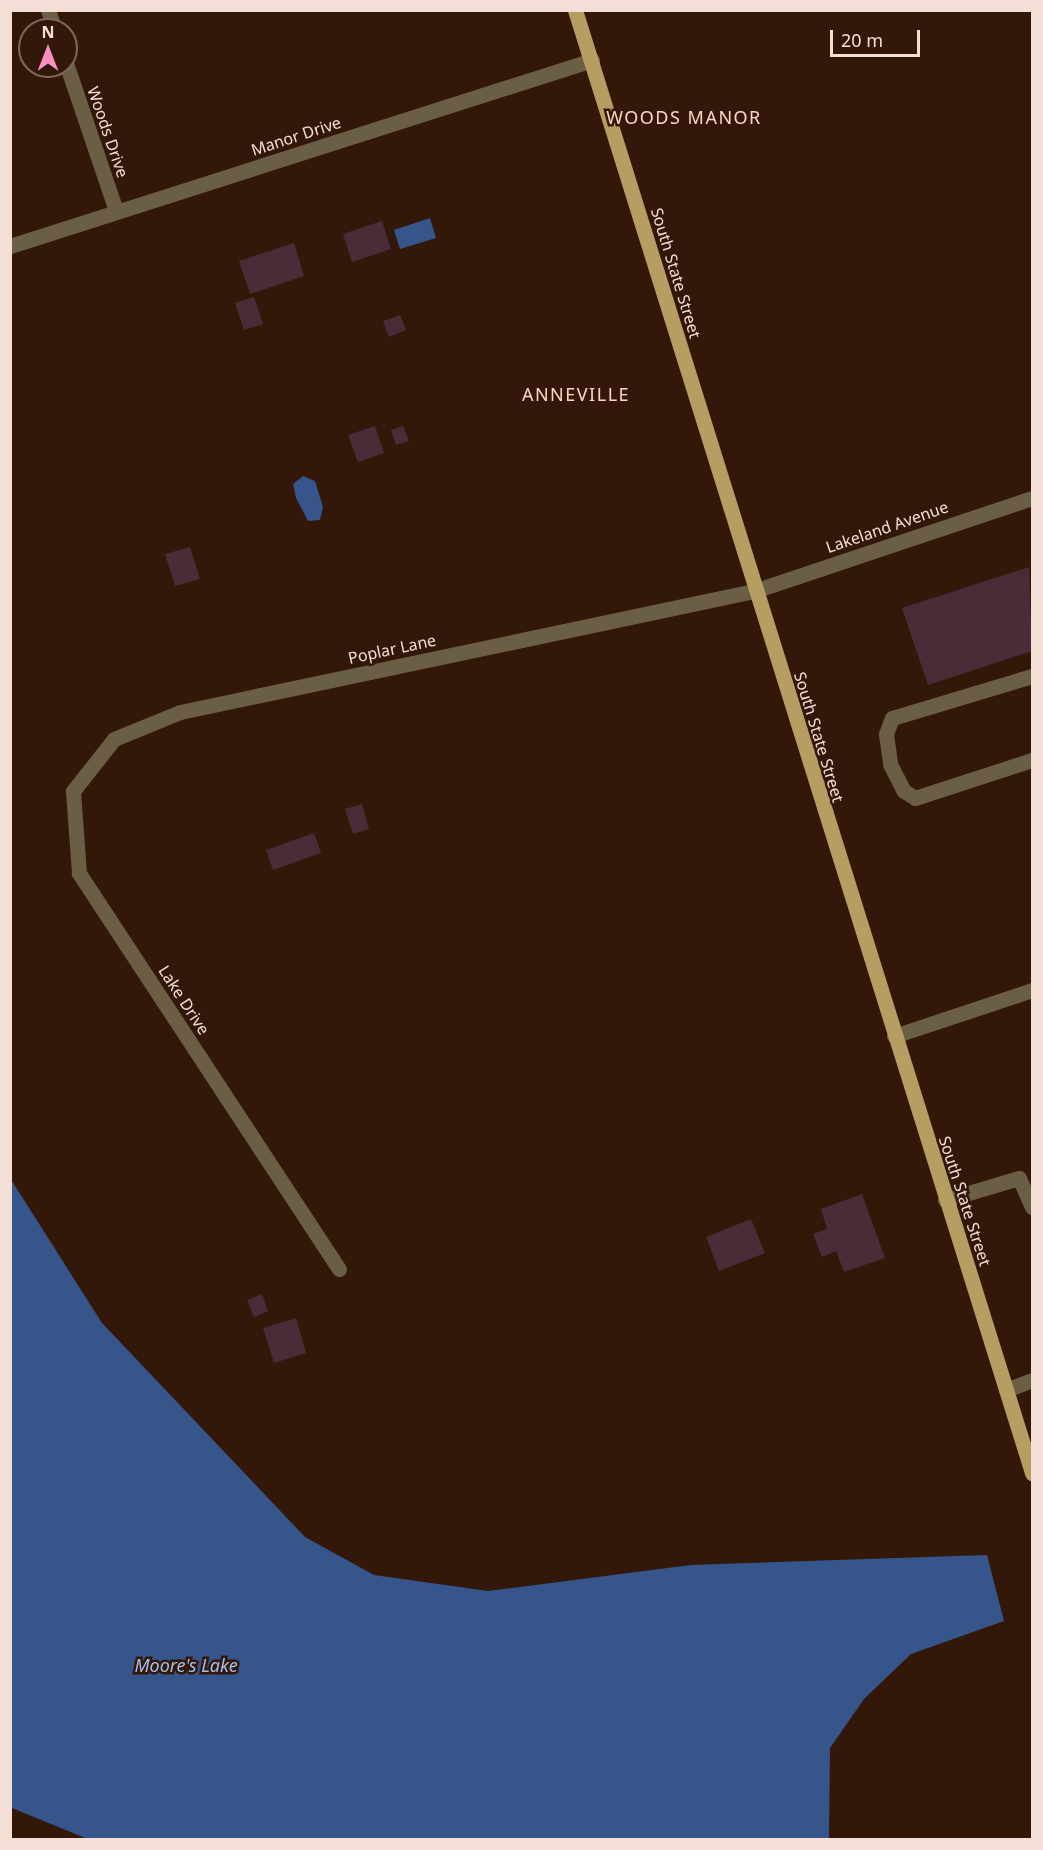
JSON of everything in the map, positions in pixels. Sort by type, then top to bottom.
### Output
[{"type":"main road","name":"South State Street","points":[[575,10],[754,591],[1032,1473]]},
{"type":"street","name":"Manor Drive","points":[[10,246],[592,60]]},
{"type":"street","name":"Woods Drive","points":[[71,78],[116,211]]},
{"type":"street","name":"Lakeland Avenue","points":[[754,591],[1032,498]]},
{"type":"street","name":"Poplar Lane","points":[[73,800],[73,791],[114,739],[180,712],[754,591]]},
{"type":"street","points":[[1032,676],[892,718],[886,734],[890,764],[904,791],[915,798],[1032,760]]},
{"type":"street","name":"Lake Drive","points":[[73,800],[79,873],[339,1269]]},
{"type":"street","points":[[894,1036],[1032,990]]},
{"type":"street","points":[[945,1200],[1019,1178],[1032,1207]]},
{"type":"street","points":[[1006,1390],[1032,1380]]},
{"type":"water","points":[[430,218],[436,238],[400,249],[394,230]]},
{"type":"water","points":[[303,476],[315,481],[323,507],[320,520],[308,521],[296,498],[293,484]]},
{"type":"water","name":"Moore's Lake","points":[[10,1178],[102,1323],[305,1537],[374,1575],[488,1591],[691,1565],[987,1555],[1004,1621],[911,1654],[864,1699],[830,1748],[829,1839],[90,1840],[12,1808]]},
{"type":"building","points":[[382,221],[391,249],[352,262],[343,234]]},
{"type":"building","points":[[294,243],[304,276],[250,294],[239,261]]},
{"type":"building","points":[[254,297],[263,324],[244,330],[235,303]]},
{"type":"building","points":[[400,315],[406,330],[389,337],[383,321]]},
{"type":"building","points":[[375,426],[384,453],[358,462],[348,435]]},
{"type":"building","points":[[403,426],[409,441],[396,445],[391,430]]},
{"type":"building","points":[[190,547],[200,579],[175,586],[165,554]]},
{"type":"building","points":[[1029,567],[1032,651],[928,685],[902,608]]},
{"type":"building","points":[[362,804],[369,829],[353,834],[345,809]]},
{"type":"building","points":[[314,833],[321,853],[273,870],[266,850]]},
{"type":"building","points":[[862,1194],[885,1258],[844,1272],[836,1251],[822,1257],[813,1234],[827,1229],[821,1209]]},
{"type":"building","points":[[751,1219],[765,1253],[719,1271],[706,1237]]},
{"type":"building","points":[[262,1294],[268,1311],[254,1317],[247,1300]]},
{"type":"building","points":[[296,1318],[306,1353],[274,1363],[263,1328]]},
{"type":"district","name":"WOODS MANOR","points":[[684,117]]},
{"type":"district","name":"ANNEVILLE","points":[[576,394]]}]
